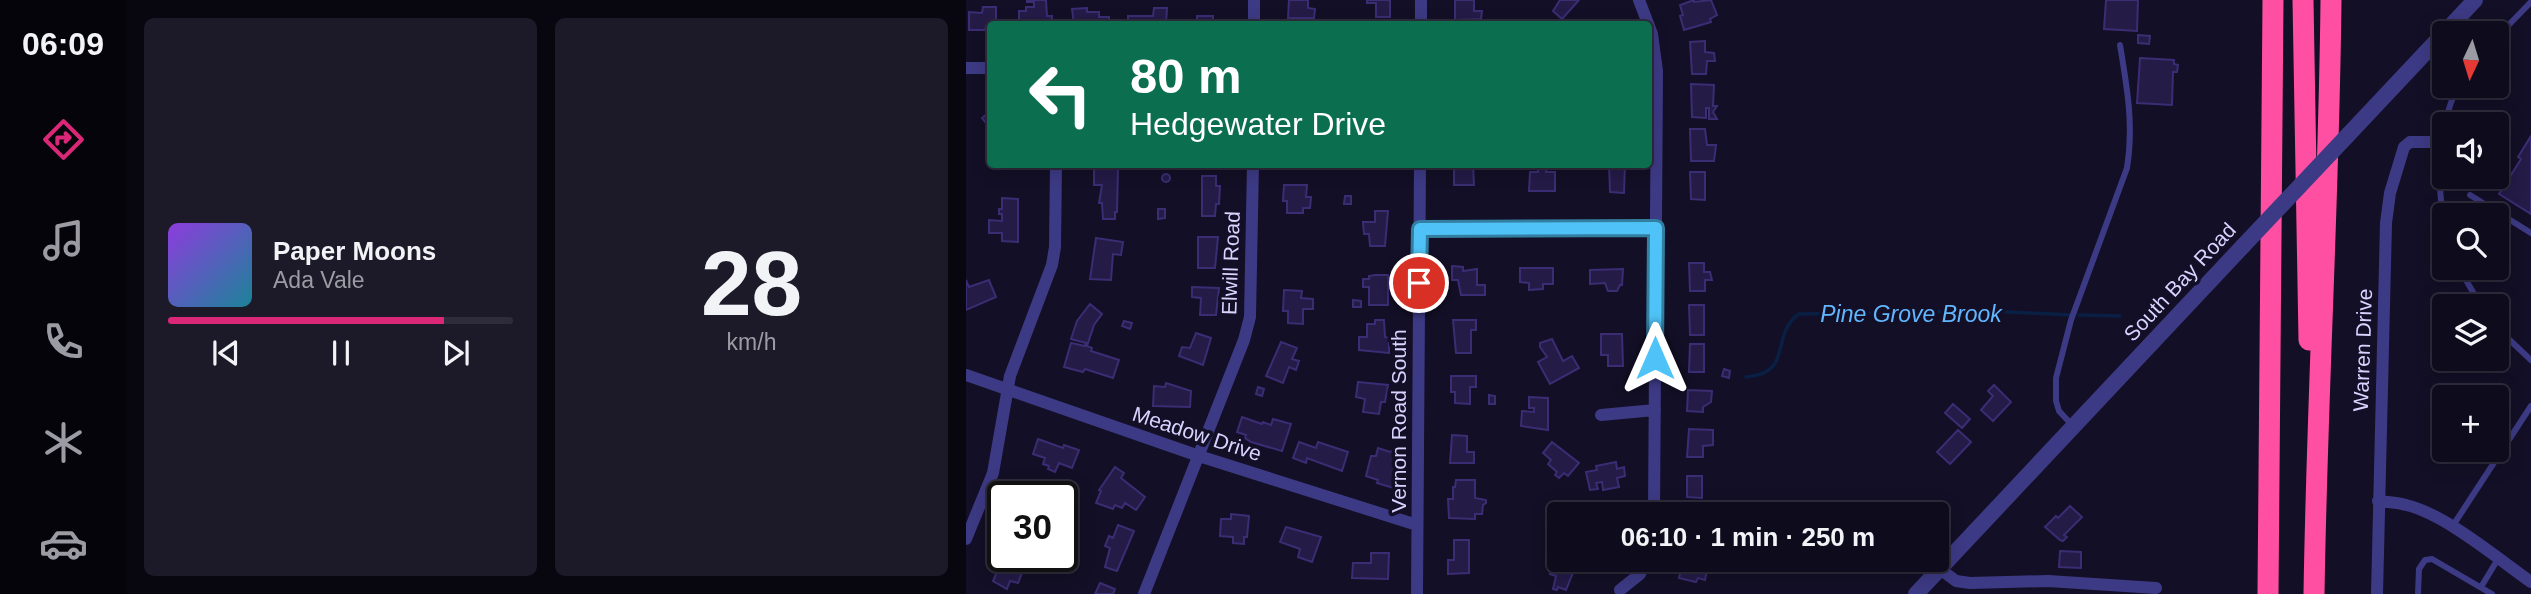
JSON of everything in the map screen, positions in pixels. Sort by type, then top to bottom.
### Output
[{"type":"highway","points":[[2260,0],[2270,182]]},
{"type":"highway","points":[[2269,594],[2273,0]]},
{"type":"highway","points":[[2303,0],[2314,592]]},
{"type":"highway","points":[[2314,592],[2330,118],[2331,0]]},
{"type":"street","points":[[1254,0],[1254,21]]},
{"type":"street","points":[[1421,0],[1421,21]]},
{"type":"street","points":[[1639,0],[1646,21]]},
{"type":"street","name":"South Bay Road","points":[[1949,559],[2475,0]]},
{"type":"street","points":[[1652,45],[1657,71],[1654,502]]},
{"type":"street","points":[[966,68],[987,68]]},
{"type":"street","name":"Warren Drive","points":[[2377,594],[2386,223],[2390,193],[2404,147],[2410,142],[2432,142]]},
{"type":"street","points":[[966,538],[992,474],[1006,390],[1052,265],[1055,247],[1056,168]]},
{"type":"street","name":"Elwill Road","points":[[1144,594],[1244,340],[1250,317],[1253,168]]},
{"type":"street","name":"Vernon Road South","points":[[1417,594],[1420,168]]},
{"type":"street","points":[[1420,229],[1656,228]]},
{"type":"street","name":"Meadow Drive","points":[[966,375],[1199,456],[1417,525]]},
{"type":"street","points":[[1601,415],[1655,410]]},
{"type":"street","points":[[2378,501],[2407,505],[2452,527],[2531,582]]},
{"type":"street","points":[[1620,590],[1641,572]]},
{"type":"street","name":"South Bay Road","points":[[1916,594],[1937,572]]},
{"type":"street","points":[[1944,572],[1956,581],[1970,583],[2048,581],[2156,588]]},
{"type":"lane","points":[[2510,24],[2531,2]]},
{"type":"lane","points":[[2073,426],[2059,411],[2054,390],[2071,320],[2127,168],[2130,109],[2120,45]]},
{"type":"lane","points":[[2470,195],[2531,233]]},
{"type":"lane","points":[[2509,339],[2531,360]]},
{"type":"lane","points":[[2452,527],[2531,406]]},
{"type":"lane","points":[[2418,594],[2419,569],[2425,560],[2431,559],[2492,594]]},
{"type":"lane","points":[[2481,587],[2498,559]]},
{"type":"building","points":[[1046,0],[1047,16],[1052,16],[1052,21],[1019,21],[1019,11],[1034,7],[1034,2],[1027,2]]},
{"type":"building","points":[[1289,0],[1308,0],[1308,8],[1315,9],[1314,18],[1288,18]]},
{"type":"building","points":[[1367,0],[1390,0],[1390,17],[1376,17],[1376,3],[1367,3]]},
{"type":"building","points":[[1455,0],[1474,0],[1474,11],[1482,11],[1481,19],[1455,20]]},
{"type":"building","points":[[1560,0],[1579,0],[1562,19],[1553,11]]},
{"type":"building","points":[[1694,0],[1711,0],[1717,15],[1710,19],[1711,22],[1684,30],[1680,5]]},
{"type":"building","points":[[2106,0],[2138,0],[2137,31],[2104,29]]},
{"type":"building","points":[[983,7],[996,7],[996,21],[987,21],[985,30],[969,30],[969,12],[982,13]]},
{"type":"building","points":[[1087,8],[1087,12],[1099,12],[1099,17],[1109,17],[1109,21],[1074,21],[1072,9]]},
{"type":"building","points":[[1154,8],[1167,8],[1166,21],[1128,21],[1128,16],[1153,16]]},
{"type":"building","points":[[1197,16],[1213,16],[1213,21],[1197,21]]},
{"type":"building","points":[[2138,35],[2150,36],[2149,44],[2138,43]]},
{"type":"building","points":[[1705,41],[1705,52],[1714,53],[1715,61],[1707,61],[1706,74],[1692,74],[1690,42]]},
{"type":"building","points":[[2140,58],[2174,60],[2174,64],[2178,65],[2177,72],[2173,72],[2172,105],[2137,103]]},
{"type":"building","points":[[1691,84],[1714,85],[1713,106],[1717,106],[1713,112],[1717,119],[1709,119],[1709,108],[1706,108],[1706,118],[1692,117]]},
{"type":"building","points":[[1690,129],[1705,129],[1707,145],[1716,145],[1714,161],[1691,161]]},
{"type":"building","points":[[2531,136],[2531,214],[2499,194],[2502,189],[2509,189],[2509,178],[2521,159],[2518,157]]},
{"type":"building","points":[[1094,168],[1118,168],[1115,219],[1103,219],[1102,203],[1099,203],[1102,185],[1094,185]]},
{"type":"building","points":[[1473,168],[1474,185],[1454,185],[1454,169]]},
{"type":"building","points":[[1538,168],[1547,168],[1546,172],[1555,172],[1555,191],[1529,191],[1530,172],[1538,172]]},
{"type":"building","points":[[1609,168],[1625,168],[1624,193],[1610,192]]},
{"type":"building","points":[[1690,172],[1705,172],[1705,200],[1691,199]]},
{"type":"building","points":[[1166,174],[1170,178],[1166,182],[1162,178]]},
{"type":"building","points":[[1202,176],[1216,176],[1216,186],[1220,186],[1215,216],[1202,216]]},
{"type":"building","points":[[1284,185],[1307,185],[1306,197],[1311,197],[1310,208],[1303,208],[1303,213],[1287,213],[1287,201],[1283,201]]},
{"type":"building","points":[[1345,196],[1351,196],[1351,204],[1344,204]]},
{"type":"building","points":[[1002,198],[1018,199],[1018,242],[1002,241],[1002,233],[989,233],[989,220],[1002,221],[999,209],[1002,209]]},
{"type":"building","points":[[1158,209],[1165,209],[1165,218],[1158,219]]},
{"type":"building","points":[[1375,211],[1388,211],[1385,246],[1370,246],[1369,234],[1364,234],[1363,222],[1375,222]]},
{"type":"building","points":[[1198,237],[1218,237],[1215,268],[1198,268]]},
{"type":"building","points":[[1096,238],[1123,242],[1121,255],[1113,254],[1111,280],[1090,279]]},
{"type":"building","points":[[1689,263],[1704,263],[1704,272],[1710,272],[1712,280],[1705,280],[1705,291],[1690,291]]},
{"type":"building","points":[[1452,266],[1463,267],[1463,271],[1477,269],[1477,285],[1485,285],[1485,295],[1461,295],[1458,280],[1452,280]]},
{"type":"building","points":[[1520,268],[1553,268],[1553,284],[1543,284],[1543,289],[1529,290],[1529,283],[1520,282]]},
{"type":"building","points":[[1623,269],[1622,285],[1617,291],[1608,291],[1605,283],[1590,284],[1590,270]]},
{"type":"building","points":[[1388,275],[1388,305],[1369,305],[1369,287],[1363,287],[1363,279]]},
{"type":"building","points":[[966,280],[969,287],[989,280],[996,297],[966,310]]},
{"type":"building","points":[[1192,287],[1219,288],[1216,315],[1200,315],[1201,298],[1192,297]]},
{"type":"building","points":[[1284,290],[1302,291],[1301,298],[1313,299],[1313,309],[1303,309],[1303,324],[1288,323],[1288,311],[1283,311]]},
{"type":"building","points":[[1353,300],[1361,301],[1361,307],[1353,307]]},
{"type":"building","points":[[1090,304],[1102,314],[1094,325],[1087,346],[1092,348],[1091,351],[1119,360],[1113,378],[1085,369],[1083,372],[1064,367],[1071,343],[1085,346],[1086,343],[1071,339],[1077,321]]},
{"type":"building","points":[[1689,305],[1704,305],[1704,335],[1690,335]]},
{"type":"building","points":[[1375,320],[1384,320],[1385,337],[1389,338],[1389,353],[1359,350],[1359,337],[1367,337],[1367,324],[1375,324]]},
{"type":"building","points":[[1453,320],[1476,320],[1476,330],[1471,330],[1471,353],[1456,353]]},
{"type":"building","points":[[1124,321],[1132,323],[1130,329],[1122,326]]},
{"type":"building","points":[[1196,333],[1211,338],[1203,365],[1179,356],[1182,347],[1190,348]]},
{"type":"building","points":[[1601,334],[1622,334],[1623,366],[1608,366],[1608,355],[1601,355]]},
{"type":"building","points":[[1552,339],[1563,361],[1572,356],[1579,368],[1550,384],[1538,362],[1547,357],[1540,343]]},
{"type":"building","points":[[1281,342],[1297,348],[1292,359],[1299,361],[1296,370],[1289,367],[1283,383],[1266,376]]},
{"type":"building","points":[[1690,344],[1704,344],[1704,372],[1689,372]]},
{"type":"building","points":[[1724,369],[1730,371],[1729,378],[1722,376]]},
{"type":"building","points":[[1451,376],[1476,376],[1476,387],[1470,387],[1470,404],[1455,403],[1455,392],[1451,392]]},
{"type":"building","points":[[1358,382],[1388,385],[1385,402],[1381,402],[1379,414],[1363,412],[1365,399],[1356,397]]},
{"type":"building","points":[[1166,383],[1191,391],[1190,407],[1153,406],[1154,386],[1165,387]]},
{"type":"building","points":[[1994,385],[2011,402],[1993,421],[1981,410],[1993,396],[1988,391]]},
{"type":"building","points":[[1258,387],[1264,389],[1262,396],[1256,394]]},
{"type":"building","points":[[1688,390],[1712,391],[1711,402],[1703,407],[1703,412],[1687,411]]},
{"type":"building","points":[[1489,395],[1495,396],[1495,404],[1489,404]]},
{"type":"building","points":[[1529,397],[1548,398],[1548,430],[1521,426],[1522,411],[1534,412],[1534,408],[1529,408]]},
{"type":"building","points":[[1953,404],[1970,419],[1962,428],[1945,413]]},
{"type":"building","points":[[1242,417],[1262,424],[1271,425],[1273,419],[1291,424],[1282,451],[1251,442],[1245,438],[1246,435],[1237,432]]},
{"type":"building","points":[[1689,429],[1713,430],[1713,445],[1703,446],[1703,457],[1687,457]]},
{"type":"building","points":[[1958,430],[1971,442],[1950,464],[1937,452]]},
{"type":"building","points":[[1452,435],[1467,436],[1467,452],[1474,452],[1474,463],[1450,463]]},
{"type":"building","points":[[1038,439],[1063,448],[1064,445],[1079,450],[1072,468],[1059,463],[1055,472],[1048,469],[1049,466],[1043,464],[1045,458],[1033,454]]},
{"type":"building","points":[[1299,442],[1316,448],[1318,442],[1348,452],[1342,471],[1307,458],[1306,463],[1293,458]]},
{"type":"building","points":[[1552,442],[1579,463],[1568,476],[1564,473],[1559,478],[1555,475],[1557,472],[1548,464],[1551,460],[1543,453]]},
{"type":"building","points":[[1378,448],[1390,452],[1400,449],[1396,459],[1403,465],[1395,477],[1400,478],[1397,489],[1377,483],[1378,480],[1366,476],[1371,456],[1376,456]]},
{"type":"building","points":[[1616,462],[1617,469],[1624,467],[1625,476],[1617,478],[1619,487],[1603,490],[1602,482],[1596,483],[1598,489],[1590,490],[1586,472],[1597,470],[1596,466]]},
{"type":"building","points":[[1115,467],[1124,473],[1121,478],[1145,497],[1136,510],[1125,503],[1122,508],[1115,505],[1113,509],[1096,503],[1101,491],[1099,490]]},
{"type":"building","points":[[1687,476],[1702,476],[1702,498],[1687,497]]},
{"type":"building","points":[[1456,480],[1475,480],[1475,498],[1486,500],[1482,514],[1475,514],[1475,519],[1449,518],[1448,499],[1453,499]]},
{"type":"building","points":[[2070,506],[2082,517],[2064,535],[2067,537],[2063,541],[2045,527]]},
{"type":"building","points":[[1231,514],[1249,516],[1244,544],[1233,543],[1233,537],[1220,536],[1221,519],[1231,519]]},
{"type":"building","points":[[1118,525],[1134,531],[1117,571],[1105,567],[1110,548],[1105,546],[1109,536],[1113,538]]},
{"type":"building","points":[[1286,527],[1321,537],[1312,562],[1298,557],[1300,549],[1280,542]]},
{"type":"building","points":[[1454,540],[1469,540],[1469,573],[1448,574],[1448,560],[1454,560]]},
{"type":"building","points":[[2060,551],[2081,552],[2081,568],[2059,567]]},
{"type":"building","points":[[1371,553],[1389,553],[1388,579],[1352,578],[1353,563],[1371,563]]},
{"type":"building","points":[[997,572],[1022,573],[1018,583],[1010,581],[1007,589],[993,581]]},
{"type":"building","points":[[1573,572],[1566,590],[1558,587],[1557,590],[1553,589],[1556,576],[1550,574]]},
{"type":"building","points":[[1680,572],[1707,572],[1705,580],[1698,578],[1696,582],[1679,578]]},
{"type":"building","points":[[1100,583],[1115,589],[1113,594],[1095,594]]},
{"type":"waterway","name":"Pine Grove Brook","points":[[1746,377],[1761,374],[1771,368],[1780,352],[1785,332],[1799,314],[1991,311],[2070,315]]},
{"type":"waterway","name":"Pine Grove Brook","points":[[2079,315],[2120,316]]},
{"type":"route","points":[[1419,283],[1420,229],[1656,228],[1655,358]]}]
